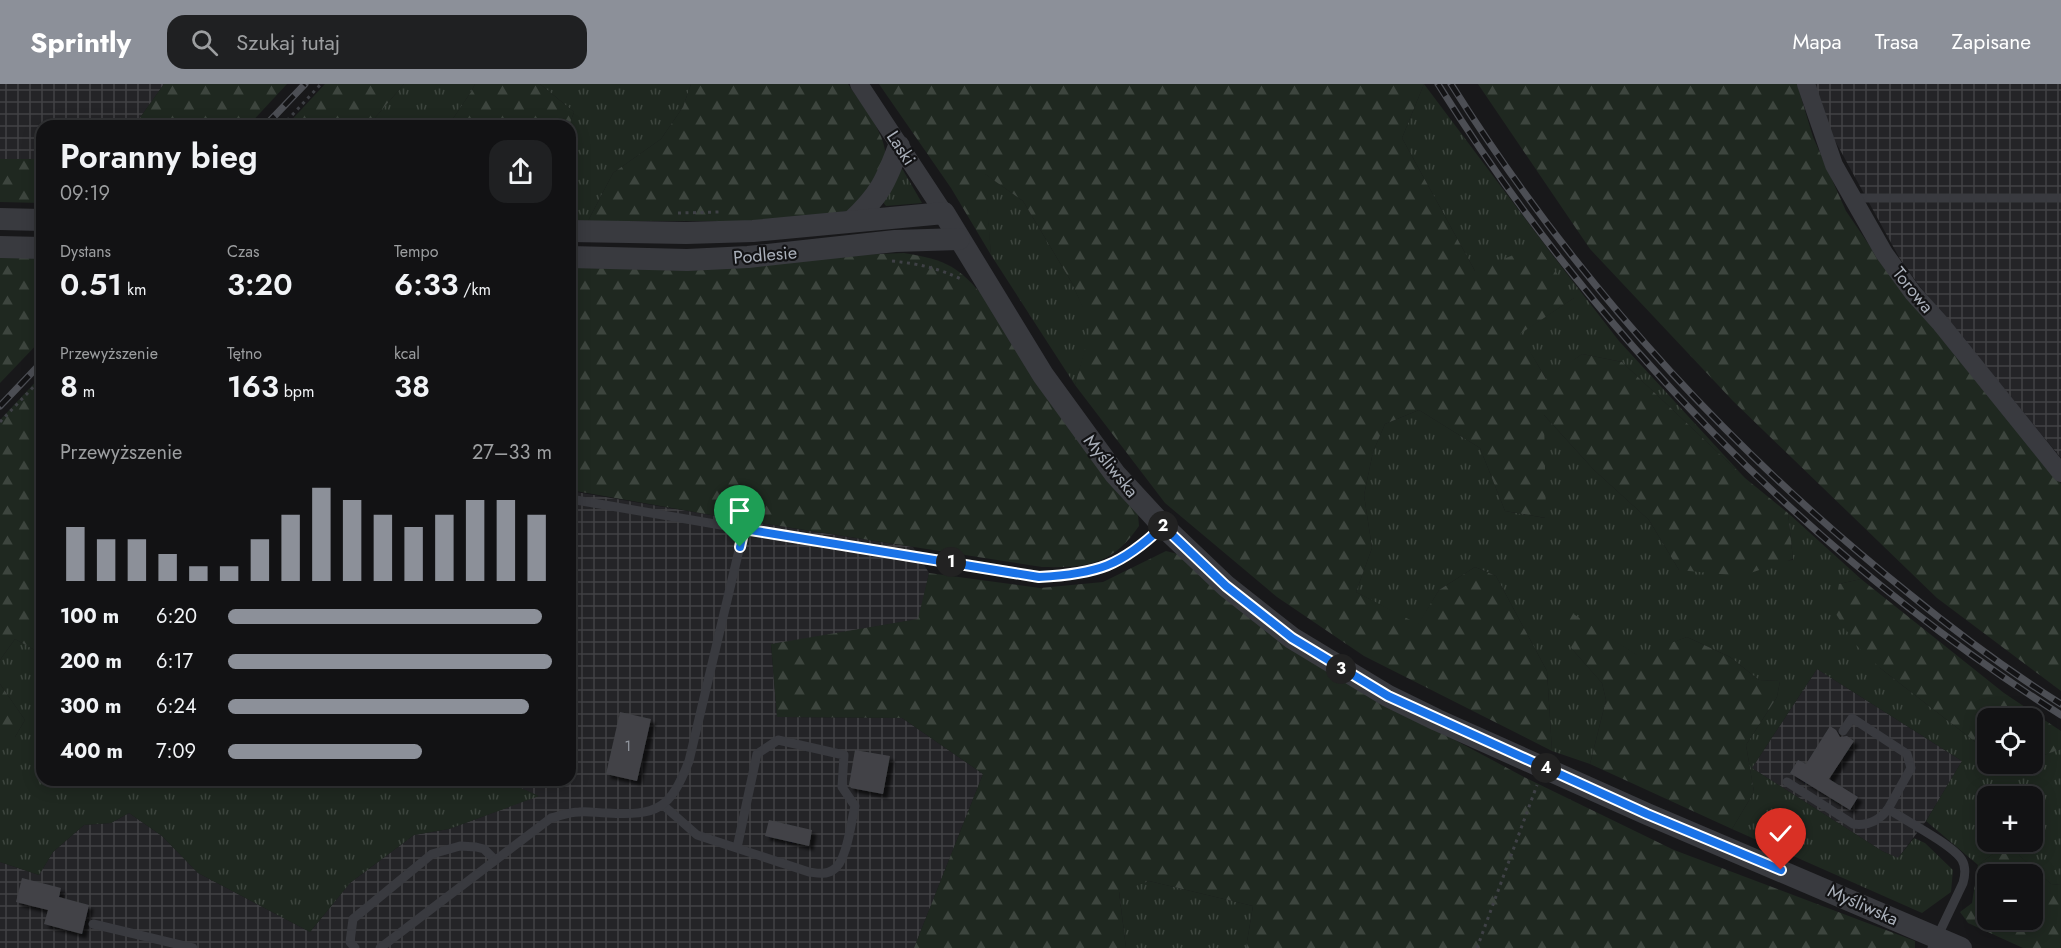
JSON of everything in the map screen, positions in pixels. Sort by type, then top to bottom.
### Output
[{"type":"street","name":"Laski","points":[[859,84],[944,213]]},
{"type":"street","name":"Torowa","points":[[1806,84],[1834,165],[1884,253],[1913,293],[1941,324],[2061,473]]},
{"type":"street","points":[[852,221],[876,197],[887,180],[899,146]]},
{"type":"street","name":"Podlesie","points":[[576,231],[753,231],[944,213]]},
{"type":"street","name":"Myśliwska","points":[[944,213],[1037,365],[1071,416],[1115,474],[1163,526],[1226,586],[1292,638],[1388,696],[1934,943],[1961,948]]},
{"type":"street","points":[[891,217],[900,224],[895,241]]},
{"type":"street","points":[[0,219],[36,220]]},
{"type":"street","name":"Podlesie","points":[[576,257],[687,260],[748,257],[895,241],[959,238]]},
{"type":"street","points":[[0,247],[36,248]]},
{"type":"lane","points":[[1853,198],[2061,198]]},
{"type":"lane","points":[[576,500],[1039,577],[1069,575],[1105,567],[1140,548],[1163,526]]},
{"type":"lane","points":[[380,948],[551,818],[578,812],[636,815],[663,805],[680,783],[689,762],[744,529]]},
{"type":"lane","points":[[1787,782],[1854,824],[1872,823],[1882,817],[1911,768],[1910,758],[1852,718],[1843,731]]},
{"type":"lane","points":[[663,805],[697,835],[809,872],[820,874],[833,870],[843,859],[855,806],[842,787],[844,755],[777,740],[758,754],[737,848]]},
{"type":"lane","points":[[1888,809],[1952,849],[1963,861],[1965,874],[1963,884],[1934,943]]},
{"type":"lane","points":[[355,948],[350,942],[352,919],[432,854],[460,846],[476,847],[484,849],[495,860]]},
{"type":"lane","points":[[93,924],[193,948]]},
{"type":"path","points":[[288,120],[321,84]]},
{"type":"path","points":[[673,213],[720,212]]},
{"type":"path","points":[[0,422],[36,384]]},
{"type":"path","points":[[1477,948],[1544,767]]},
{"type":"shaded area","points":[[0,84],[164,84],[138,120],[36,120],[36,159],[0,159]]},
{"type":"shaded area","points":[[1814,84],[2061,84],[2061,458],[1921,288],[1900,259],[1828,128]]},
{"type":"shaded area","points":[[576,492],[913,547],[929,573],[919,619],[771,645],[777,717],[902,718],[983,774],[914,948],[0,948],[0,862],[39,875],[53,852],[84,825],[111,823],[129,813],[162,836],[198,873],[310,932],[350,883],[414,835],[449,829],[538,796],[516,786],[576,786]]},
{"type":"shaded area","points":[[1817,669],[1962,761],[1926,821],[1898,858],[1882,851],[1752,768]]},
{"type":"green space","points":[[164,84],[287,84],[254,120],[138,120]]},
{"type":"green space","points":[[325,84],[404,84],[373,120],[292,120]]},
{"type":"green space","points":[[404,84],[475,84],[452,120],[373,120]]},
{"type":"green space","points":[[475,84],[540,84],[574,112],[571,120],[452,120]]},
{"type":"green space","points":[[540,84],[691,84],[683,107],[661,139],[613,173],[588,221],[576,220],[576,120],[571,120],[574,112]]},
{"type":"green space","points":[[691,84],[848,84],[882,138],[885,161],[882,172],[848,211],[776,221],[588,221],[613,173],[661,139],[683,107]]},
{"type":"green space","points":[[879,84],[1424,84],[1402,138],[1475,271],[1537,245],[1574,298],[1520,334],[1546,379],[1582,354],[1622,362],[1745,478],[1788,513],[1793,559],[1741,576],[1679,570],[1649,520],[1594,470],[1544,415],[1546,518],[1505,511],[1480,448],[1419,410],[1385,424],[1373,452],[1364,495],[1372,548],[1356,592],[1418,624],[1439,590],[1475,567],[1496,576],[1547,671],[1552,751],[1364,656],[1277,597],[1165,503],[1075,385],[1091,327],[1072,283],[1023,201],[985,174],[991,255],[951,188]]},
{"type":"green space","points":[[1424,84],[1619,341],[1745,478],[1622,362],[1582,354],[1547,380],[1519,334],[1574,298],[1475,271],[1402,138]]},
{"type":"green space","points":[[1478,84],[1797,84],[1813,137],[1846,211],[1878,258],[2061,484],[2061,691],[1937,598],[1733,401],[1590,249]]},
{"type":"green space","points":[[0,159],[36,159],[36,203],[0,202]]},
{"type":"green space","points":[[900,165],[922,203],[886,206],[882,201]]},
{"type":"green space","points":[[984,173],[1023,201],[1072,283],[1092,327],[1075,385],[991,255]]},
{"type":"green space","points":[[904,253],[945,263],[963,275],[991,305],[1138,515],[1139,526],[1119,549],[1097,562],[1085,565],[1042,567],[734,519],[576,491],[576,266]]},
{"type":"green space","points":[[0,256],[36,258],[36,345],[0,383]]},
{"type":"green space","points":[[36,381],[36,651],[15,639],[0,660],[0,420]]},
{"type":"green space","points":[[1419,410],[1480,448],[1505,511],[1545,518],[1543,414],[1594,470],[1649,520],[1679,570],[1793,560],[1788,513],[1861,579],[1839,584],[1880,668],[1977,743],[1977,774],[2043,774],[2043,755],[2061,749],[2061,885],[2051,884],[2043,877],[2043,864],[2029,864],[2017,852],[2043,852],[2043,786],[1977,786],[1977,852],[1996,852],[1977,864],[1926,821],[1962,761],[1817,669],[1752,768],[1882,851],[1898,858],[1914,838],[1925,843],[1953,870],[1951,892],[1922,913],[1732,829],[1754,792],[1746,745],[1777,697],[1780,681],[1759,680],[1730,657],[1687,637],[1638,656],[1561,607],[1572,649],[1602,683],[1606,700],[1590,764],[1552,751],[1547,671],[1496,576],[1475,567],[1439,590],[1418,625],[1356,592],[1372,548],[1364,495],[1373,452],[1385,424]]},
{"type":"green space","points":[[1166,551],[1178,554],[1341,679],[1524,777],[1674,850],[1915,941],[1915,948],[1246,948],[1253,906],[1149,881],[1119,892],[1126,948],[914,948],[983,774],[902,718],[777,717],[771,644],[918,619],[929,573],[1040,588],[1103,582]]},
{"type":"green space","points":[[1861,579],[2004,693],[2026,708],[1977,708],[1977,743],[1880,668],[1856,645],[1834,611],[1839,584]]},
{"type":"green space","points":[[1561,606],[1637,655],[1687,637],[1730,657],[1759,680],[1780,681],[1777,697],[1746,745],[1754,792],[1732,829],[1590,764],[1606,700],[1602,683],[1572,649],[1557,619]]},
{"type":"green space","points":[[15,639],[36,651],[36,786],[516,786],[539,796],[449,829],[414,835],[350,883],[310,932],[198,873],[162,836],[129,813],[111,823],[84,825],[53,852],[39,875],[0,862],[0,737],[15,737],[25,720],[0,684],[0,660]]},
{"type":"green space","points":[[0,684],[25,720],[15,737],[0,737]]},
{"type":"green space","points":[[2043,719],[2061,731],[2061,749],[2043,755]]},
{"type":"green space","points":[[1996,852],[2017,852],[2029,864],[1979,864]]},
{"type":"green space","points":[[1977,871],[1977,927],[1968,923],[1960,912],[1972,903]]},
{"type":"green space","points":[[2043,877],[2051,884],[2061,885],[2061,948],[2023,948],[1983,930],[2043,930]]},
{"type":"green space","points":[[1149,881],[1253,906],[1246,948],[1126,948],[1119,891]]},
{"type":"building","points":[[620,712],[651,719],[637,781],[606,774]]},
{"type":"building","points":[[1830,726],[1840,737],[1847,736],[1854,741],[1829,779],[1858,797],[1850,810],[1790,773],[1798,760],[1806,764]]},
{"type":"building","points":[[855,750],[890,756],[883,794],[851,788],[849,785]]},
{"type":"building","points":[[769,820],[812,830],[809,846],[765,836]]},
{"type":"building","points":[[22,878],[61,888],[59,897],[89,905],[82,934],[44,924],[48,910],[16,902]]},
{"type":"railway","points":[[271,120],[305,84]]},
{"type":"railway","points":[[1438,84],[1500,177],[1566,266],[1638,352],[1715,434],[1795,512],[1880,585],[1969,653],[2061,715]]},
{"type":"railway","points":[[1451,84],[1498,156],[1549,225],[1602,292],[1716,420],[1777,480],[1907,592],[1982,650],[2061,704]]},
{"type":"railway","points":[[0,406],[36,368]]},
{"type":"route","points":[[740,547],[744,529],[1039,577],[1097,570],[1140,548],[1163,526],[1226,586],[1292,638],[1388,696],[1647,814],[1781,870]]}]
